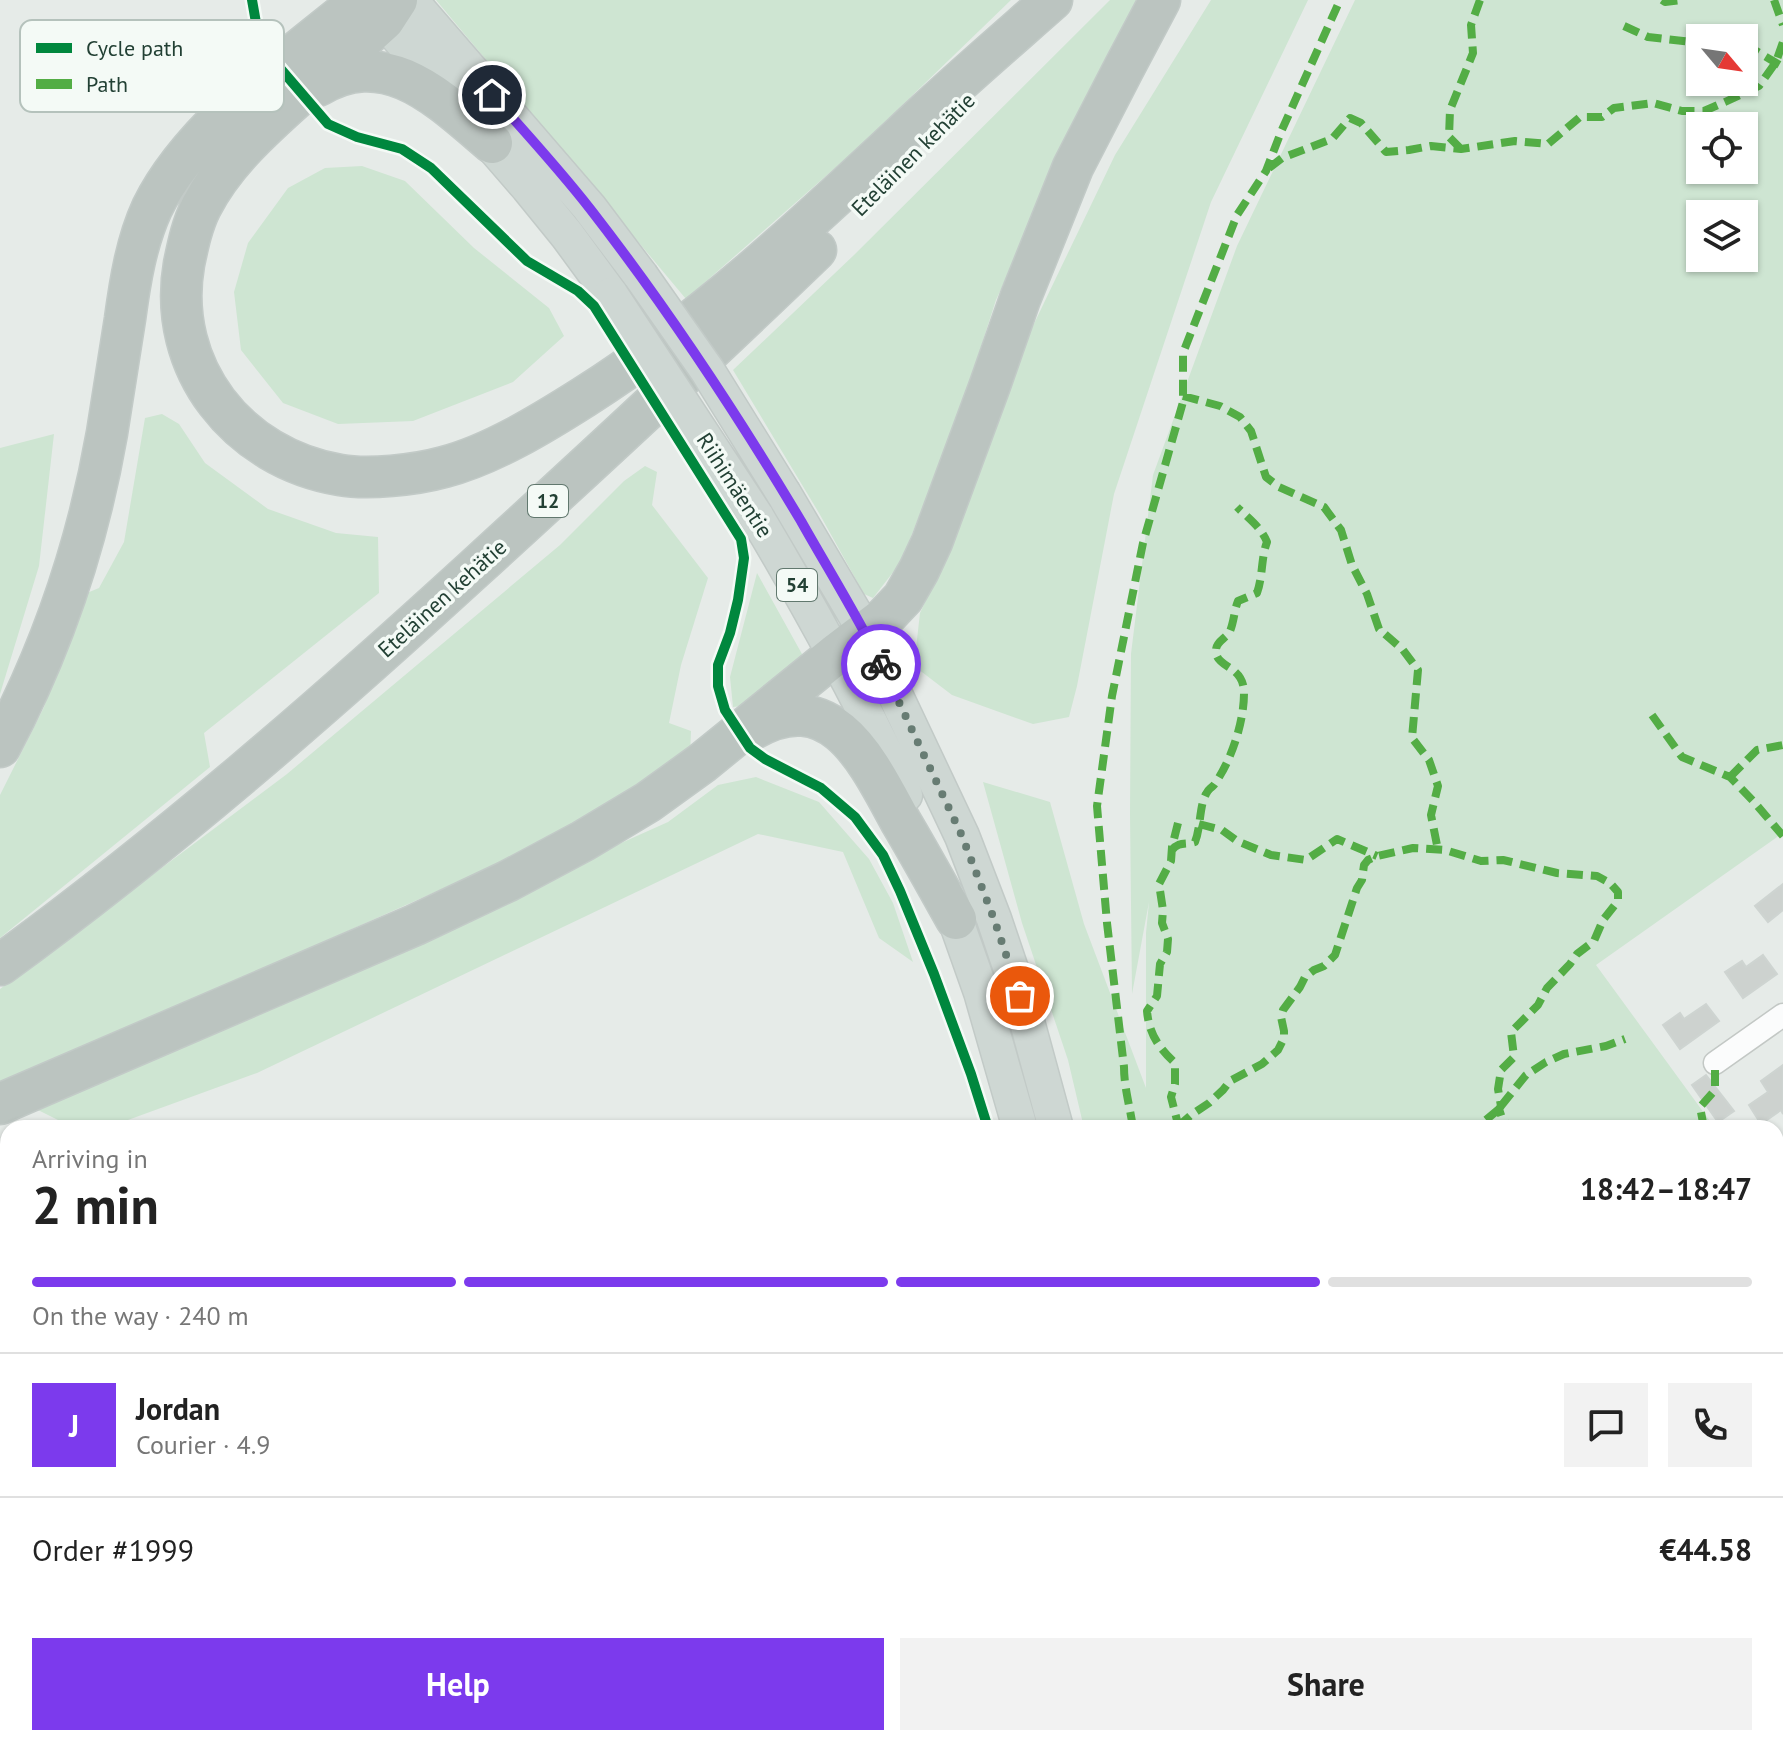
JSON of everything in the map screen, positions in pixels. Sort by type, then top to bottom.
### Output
[{"type":"highway","points":[[280,112],[232,162],[200,209],[188,242],[182,276],[183,322],[189,347],[197,369],[221,408],[238,426],[272,451],[293,461],[341,475],[367,477],[398,474],[444,467],[494,448],[544,422],[660,346],[713,305],[828,205],[926,112],[1052,0]]},
{"type":"highway","name":"Eteläinen kehätie","points":[[0,965],[218,796],[373,661],[730,333],[872,196],[1063,0]]},
{"type":"highway","points":[[0,1104],[415,925],[583,841],[648,802],[725,745],[885,617],[903,598],[919,570],[1073,167],[1160,0]]},
{"type":"highway","points":[[284,108],[384,4]]},
{"type":"highway","points":[[284,69],[384,4]]},
{"type":"highway","points":[[284,109],[341,74],[374,70],[392,74],[437,98],[492,143]]},
{"type":"highway","points":[[0,747],[34,678],[71,579],[85,531],[107,435],[138,246],[152,208],[174,172],[194,145],[229,112]]},
{"type":"highway","points":[[725,745],[779,717],[799,715],[816,718],[849,738],[873,770],[956,919]]},
{"type":"main road","name":"Riihimäentie","points":[[384,4],[581,198],[707,370],[784,494],[850,643],[895,775],[956,919],[981,992],[1018,1120]]},
{"type":"main road","name":"Riihimäentie","points":[[384,4],[611,295],[756,516],[797,586],[850,643],[962,836],[1020,996],[1054,1120]]},
{"type":"street","points":[[1715,1063],[1783,1015]]},
{"type":"green space","points":[[436,0],[1011,0],[860,146],[686,299]]},
{"type":"green space","points":[[1110,0],[1149,0],[1085,108],[996,300],[959,415],[901,562],[873,598],[864,594],[733,370],[854,255]]},
{"type":"green space","points":[[1211,0],[1308,0],[1211,202],[1114,494],[1069,717],[1033,724],[952,695],[914,666],[920,613],[943,564],[1031,330],[1115,155]]},
{"type":"green space","points":[[1355,0],[1783,0],[1783,833],[1596,965],[1709,1120],[1082,1120],[1068,1060],[1022,923],[983,782],[1050,802],[1084,924],[1146,1088],[1146,933],[1149,902],[1132,994],[1131,654],[1153,475],[1237,246]]},
{"type":"green space","points":[[362,166],[405,181],[474,248],[549,308],[564,336],[513,382],[413,421],[338,424],[283,403],[241,350],[234,292],[248,243],[288,188],[325,168]]},
{"type":"green space","points":[[162,414],[179,424],[205,463],[268,509],[336,533],[378,537],[379,593],[204,733],[210,767],[0,938],[0,795],[44,707],[82,595],[99,588],[124,542],[145,418]]},
{"type":"green space","points":[[54,434],[39,566],[0,694],[0,448]]},
{"type":"green space","points":[[645,466],[657,472],[652,505],[708,578],[681,665],[669,723],[691,731],[690,756],[631,796],[507,860],[0,1086],[0,989],[287,774],[560,545],[624,481]]},
{"type":"green space","points":[[757,573],[802,654],[796,667],[751,705],[733,707],[730,677]]},
{"type":"green space","points":[[756,777],[819,802],[869,859],[893,903],[913,962],[879,938],[843,852],[758,834],[257,1073],[128,1120],[58,1120],[32,1107],[668,822],[718,785]]},
{"type":"building","points":[[1783,884],[1783,910],[1768,922],[1755,906]]},
{"type":"building","points":[[1763,955],[1777,974],[1743,998],[1725,972],[1742,961],[1746,967]]},
{"type":"building","points":[[1706,1004],[1719,1021],[1680,1049],[1663,1025],[1680,1013],[1684,1019]]},
{"type":"building","points":[[1783,1065],[1783,1114],[1781,1110],[1767,1120],[1758,1120],[1749,1105],[1768,1092],[1761,1081]]},
{"type":"building","points":[[1706,1075],[1734,1111],[1717,1120],[1692,1085]]},
{"type":"marked path","points":[[1132,1120],[1107,923],[1097,806],[1112,696],[1143,543],[1183,402],[1183,353],[1237,215],[1266,171],[1340,0]]},
{"type":"marked path","points":[[1461,149],[1449,137],[1450,110],[1473,53],[1471,25],[1480,0]]},
{"type":"marked path","points":[[1662,0],[1681,0]]},
{"type":"marked path","points":[[1774,0],[1783,25]]},
{"type":"marked path","points":[[1624,26],[1648,37],[1686,41]]},
{"type":"marked path","points":[[1269,168],[1282,158],[1332,139],[1350,118],[1361,123],[1386,152],[1431,146],[1461,149],[1515,141],[1548,144],[1580,117],[1602,117],[1614,108],[1653,103],[1682,111],[1704,111],[1759,86],[1776,62],[1783,42]]},
{"type":"marked path","points":[[1758,52],[1783,67]]},
{"type":"marked path","points":[[1183,396],[1220,406],[1240,417],[1251,431],[1266,477],[1279,487],[1324,507],[1341,530],[1379,629],[1403,650],[1418,670],[1412,738],[1429,760],[1438,786],[1431,815],[1438,850]]},
{"type":"marked path","points":[[1172,850],[1180,844],[1195,842],[1204,799],[1226,765],[1242,717],[1243,684],[1235,672],[1220,661],[1216,650],[1230,631],[1238,601],[1257,593],[1267,542],[1258,527],[1237,507]]},
{"type":"marked path","points":[[1652,715],[1682,757],[1730,777],[1783,836]]},
{"type":"marked path","points":[[1730,777],[1757,750],[1783,745]]},
{"type":"marked path","points":[[1177,1120],[1171,1097],[1175,1084],[1175,1063],[1156,1040],[1147,1011],[1157,996],[1160,964],[1167,952],[1168,939],[1162,923],[1159,884],[1171,861],[1178,823]]},
{"type":"marked path","points":[[1199,824],[1222,830],[1237,841],[1271,855],[1306,860],[1337,839],[1377,856]]},
{"type":"marked path","points":[[1185,1120],[1209,1103],[1230,1081],[1262,1064],[1278,1050],[1284,1038],[1283,1010],[1305,977],[1335,955],[1368,860],[1413,848],[1445,850],[1481,861],[1503,860],[1557,873],[1597,876],[1618,892],[1618,901],[1603,920],[1594,941],[1577,954],[1547,988],[1538,1005],[1511,1032],[1514,1057],[1501,1070],[1498,1089],[1499,1109],[1504,1120]]},
{"type":"marked path","points":[[1501,1106],[1526,1075],[1546,1062],[1564,1054],[1625,1039]]},
{"type":"marked path","points":[[1702,1120],[1700,1107],[1715,1090],[1715,1063]]},
{"type":"marked path","points":[[1486,1120],[1499,1109]]},
{"type":"cycle path","points":[[252,0],[256,20]]},
{"type":"cycle path","points":[[284,73],[328,124],[357,137],[402,149],[431,168],[527,261],[578,291],[594,306],[741,539],[744,558],[738,600],[718,665],[718,686],[725,710],[750,748],[821,788],[855,817],[883,855],[934,974],[985,1120]]},
{"type":"way so far","points":[[881,664],[962,836],[1020,996]]},
{"type":"route","points":[[492,95],[589,207],[707,370],[841,590],[881,664]]}]
